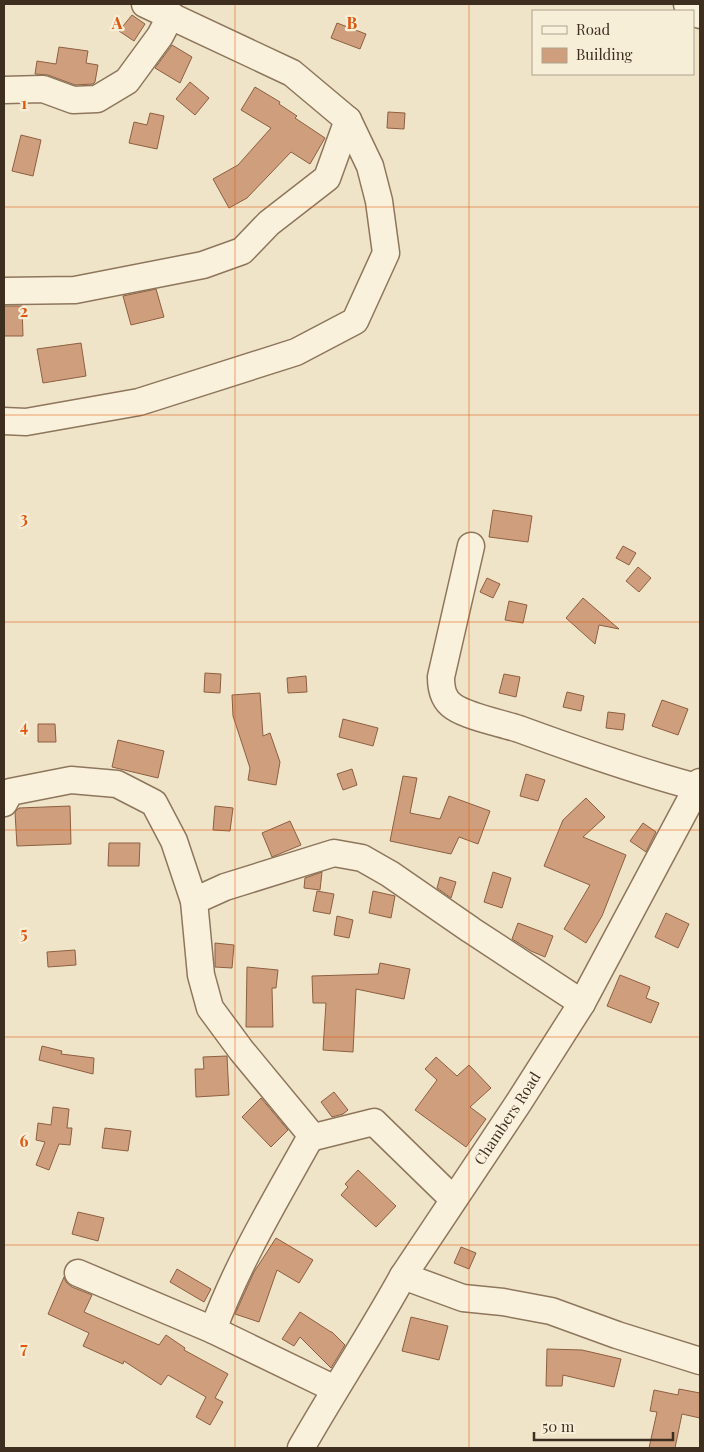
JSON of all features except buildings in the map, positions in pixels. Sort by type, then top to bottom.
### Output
[{"type":"street","points":[[4,421],[26,422],[138,402],[296,352],[355,321],[386,253],[379,201],[370,166],[348,120],[292,73],[145,4]]},
{"type":"street","points":[[687,4],[700,15]]},
{"type":"street","points":[[4,90],[43,89],[73,100],[97,99],[127,81],[160,36],[171,15]]},
{"type":"street","points":[[4,291],[75,290],[203,265],[242,251],[269,223],[327,178],[348,120]]},
{"type":"street","points":[[471,546],[441,677],[443,694],[447,701],[461,711],[582,753],[699,786]]},
{"type":"street","points":[[6,794],[72,780],[117,784],[154,802],[174,842],[194,901],[201,975],[210,1008],[241,1050],[308,1131],[310,1138],[233,1280],[213,1330]]},
{"type":"street","name":"Chambers Road","points":[[301,1448],[403,1276],[582,1004],[699,786]]},
{"type":"street","points":[[194,901],[226,887],[334,853],[362,858],[390,874],[470,930],[582,1004]]},
{"type":"street","points":[[310,1138],[374,1122],[453,1199]]},
{"type":"street","points":[[78,1273],[213,1330],[335,1389]]},
{"type":"street","points":[[403,1276],[463,1298],[503,1302],[552,1311],[617,1335],[700,1361]]}]
